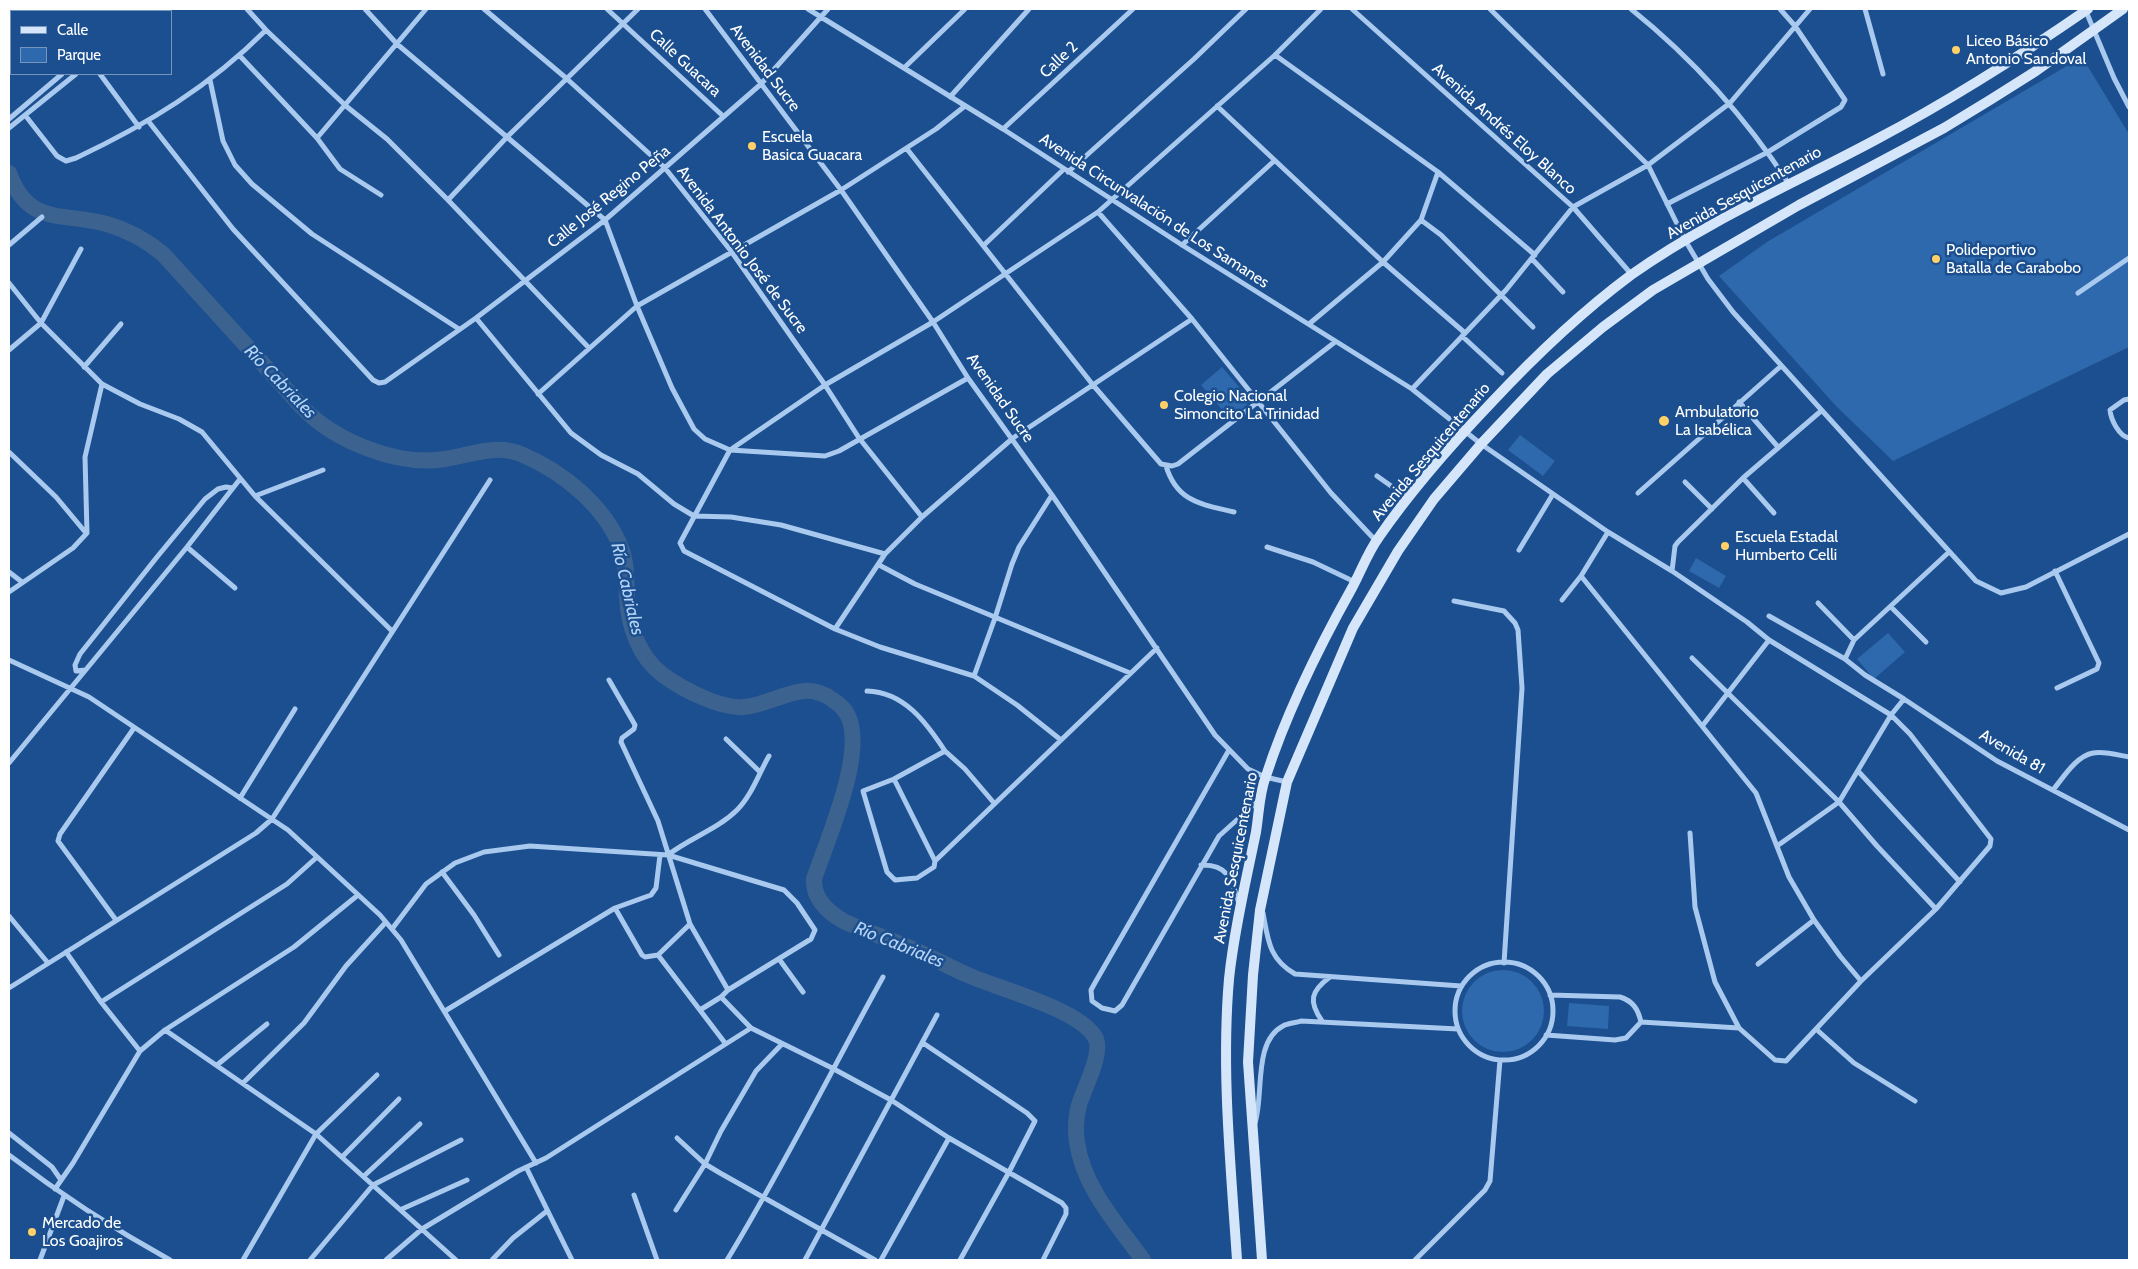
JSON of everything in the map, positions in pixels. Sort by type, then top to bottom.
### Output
[{"type":"main road","name":"Avenida Sesquicentenario","points":[[1262,1260],[1248,1062],[1253,975],[1262,904],[1287,782],[1353,628],[1413,529],[1480,444],[1547,374],[1603,327],[1653,290],[1800,205],[1944,128],[2036,71],[2124,9]]},
{"type":"main road","name":"Avenida Sesquicentenario","points":[[1237,1260],[1226,1065],[1230,978],[1240,908],[1257,826],[1260,800],[1265,777],[1292,709],[1334,620],[1376,541],[1408,498],[1465,430],[1532,359],[1588,310],[1632,275],[1685,240],[1933,108],[2018,58],[2086,10]]},
{"type":"street","points":[[247,9],[266,30],[346,106],[387,139],[589,348]]},
{"type":"street","points":[[365,9],[397,44],[605,220],[637,306],[672,388],[686,417],[705,440],[730,450],[826,456],[839,451],[968,378]]},
{"type":"street","points":[[317,138],[426,9]]},
{"type":"street","name":"Avenida Antonio José de Sucre","points":[[484,9],[566,78],[665,168],[731,251],[825,385],[859,438],[922,517]]},
{"type":"street","name":"Calle Guacara","points":[[607,9],[724,116]]},
{"type":"street","points":[[448,200],[566,78],[638,9]]},
{"type":"street","name":"Avenidad Sucre","points":[[705,9],[840,190],[933,322],[968,378],[1013,438],[1215,735],[1248,769],[1265,777],[1287,782]]},
{"type":"street","name":"Avenida Circunvalación de Los Samanes","points":[[808,9],[1003,129],[1334,342],[1412,389],[1480,444],[1608,532],[1672,571],[1748,622],[1769,640],[1891,715],[1910,734],[1991,839],[1990,846],[1960,882]]},
{"type":"street","name":"Calle José Regino Peña","points":[[148,122],[205,196],[250,249],[374,380],[385,382],[476,318],[605,220],[761,84],[828,9]]},
{"type":"street","points":[[905,68],[965,9]]},
{"type":"street","points":[[950,97],[1029,9]]},
{"type":"street","name":"Calle 2","points":[[1003,129],[1133,9]]},
{"type":"street","points":[[984,245],[1194,59],[1246,9]]},
{"type":"street","points":[[1062,740],[1017,705],[974,676],[880,648],[835,629],[684,551],[680,543],[730,450],[825,385],[933,322],[1098,212],[1275,55],[1321,9]]},
{"type":"street","name":"Avenida Andrés Eloy Blanco","points":[[1352,9],[1573,207],[1632,275]]},
{"type":"street","points":[[1490,9],[1648,166],[1685,240],[1699,264],[1733,312],[1976,581],[2001,593],[2026,587],[2129,534]]},
{"type":"street","points":[[1630,9],[1653,27],[1730,103],[1768,152],[1789,184]]},
{"type":"street","points":[[1667,204],[1768,152],[1841,107],[1845,100],[1795,26],[1780,9]]},
{"type":"street","points":[[1412,389],[1500,296],[1573,207],[1648,166],[1730,103],[1810,9]]},
{"type":"street","points":[[1865,9],[1884,74]]},
{"type":"street","points":[[2086,10],[2093,31],[2129,106]]},
{"type":"street","points":[[25,115],[57,156],[66,161],[76,158],[148,122],[210,80],[240,56],[266,30]]},
{"type":"street","points":[[1275,55],[1438,172],[1533,257],[1564,292]]},
{"type":"street","points":[[240,56],[317,138],[340,169],[381,195]]},
{"type":"street","points":[[11,118],[61,75]]},
{"type":"street","points":[[9,128],[75,75]]},
{"type":"street","points":[[101,75],[139,127]]},
{"type":"street","points":[[210,80],[223,141],[235,165],[252,184],[312,234],[459,329]]},
{"type":"street","points":[[538,394],[637,306],[840,190],[907,149],[965,106]]},
{"type":"street","points":[[1217,106],[1383,262],[1464,334],[1502,373]]},
{"type":"street","points":[[907,149],[1093,385],[1161,464],[1166,466],[1178,464],[1334,342]]},
{"type":"street","points":[[1182,245],[1274,160]]},
{"type":"street","points":[[1308,324],[1383,262],[1421,220],[1438,172]]},
{"type":"street","points":[[1098,212],[1192,319],[1331,493],[1376,541]]},
{"type":"street","points":[[9,245],[42,217]]},
{"type":"street","points":[[1421,220],[1441,235],[1500,296],[1534,327]]},
{"type":"street","points":[[9,350],[41,323],[81,249]]},
{"type":"street","points":[[2078,293],[2129,258]]},
{"type":"street","points":[[9,283],[41,323],[102,384],[140,404],[178,418],[202,432],[220,451],[255,496],[392,631]]},
{"type":"street","points":[[476,318],[571,433],[601,455],[638,474],[674,504],[694,516],[731,517],[781,525],[885,554]]},
{"type":"street","points":[[835,629],[885,554],[922,517],[1013,438],[1192,319]]},
{"type":"street","points":[[84,367],[121,324]]},
{"type":"street","points":[[1638,493],[1780,366]]},
{"type":"street","points":[[9,592],[81,542],[87,533],[85,457],[102,384]]},
{"type":"street","points":[[2129,399],[2124,400],[2110,410],[2120,433],[2124,437],[2129,438]]},
{"type":"street","points":[[1739,402],[1778,447]]},
{"type":"street","points":[[1672,571],[1675,546],[1743,478],[1821,411]]},
{"type":"street","points":[[9,452],[56,497],[87,533]]},
{"type":"street","points":[[1166,466],[1170,480],[1180,493],[1196,502],[1234,512]]},
{"type":"street","points":[[255,496],[323,470]]},
{"type":"street","points":[[1377,476],[1408,498]]},
{"type":"street","points":[[1743,478],[1774,514]]},
{"type":"street","points":[[9,763],[187,547],[240,479]]},
{"type":"street","points":[[9,988],[256,833],[272,819],[490,480]]},
{"type":"street","points":[[1684,482],[1712,509]]},
{"type":"street","points":[[85,670],[76,671],[75,665],[80,654],[156,557],[205,499],[218,488],[233,488]]},
{"type":"street","points":[[1519,550],[1553,494]]},
{"type":"street","points":[[974,676],[1019,547],[1052,495]]},
{"type":"street","points":[[1562,600],[1581,576],[1608,532]]},
{"type":"street","points":[[187,547],[235,588]]},
{"type":"street","points":[[1267,547],[1313,562],[1355,582]]},
{"type":"street","points":[[1845,659],[1854,640],[1949,552]]},
{"type":"street","points":[[879,565],[915,584],[1130,673]]},
{"type":"street","points":[[2055,571],[2099,663],[2097,668],[2058,688]]},
{"type":"street","points":[[9,572],[22,582]]},
{"type":"street","points":[[1581,576],[1756,793],[1789,877],[1814,920],[1861,981]]},
{"type":"street","points":[[1454,601],[1504,611],[1515,623],[1518,630],[1522,688],[1504,963]]},
{"type":"street","points":[[1818,603],[1854,640]]},
{"type":"street","points":[[1891,607],[1926,642]]},
{"type":"street","name":"Avenida 81","points":[[1769,616],[1845,659],[1865,675],[1997,760],[2129,830]]},
{"type":"street","points":[[1703,725],[1754,662],[1769,640]]},
{"type":"street","points":[[934,861],[1157,648]]},
{"type":"street","points":[[1692,658],[1839,802],[1936,909]]},
{"type":"street","points":[[9,660],[89,697],[272,819],[288,830],[358,895],[386,922],[401,940],[536,1163]]},
{"type":"street","points":[[610,680],[635,725],[634,730],[622,738],[621,742],[658,821],[690,924],[728,990]]},
{"type":"street","points":[[867,691],[879,691],[898,699],[914,710],[926,722],[945,751],[965,769],[994,803]]},
{"type":"street","points":[[1777,846],[1839,802],[1891,715],[1904,699]]},
{"type":"street","points":[[240,798],[295,710]]},
{"type":"street","points":[[116,920],[58,841],[60,834],[134,728]]},
{"type":"street","points":[[726,740],[760,772]]},
{"type":"street","points":[[1229,750],[1091,990],[1092,1001],[1102,1008],[1114,1011],[1122,1005],[1219,836],[1260,800]]},
{"type":"street","points":[[894,778],[934,861],[934,867],[917,878],[901,881],[895,880],[887,872],[862,791],[894,778],[945,751]]},
{"type":"street","points":[[2053,790],[2076,762],[2085,755],[2095,752],[2129,757]]},
{"type":"street","points":[[668,855],[681,844],[726,819],[739,808],[752,790],[769,756]]},
{"type":"street","points":[[1690,832],[1695,907],[1715,982],[1738,1028],[1775,1060],[1786,1061],[1861,981],[1936,909],[1960,882],[1858,771]]},
{"type":"street","points":[[392,929],[426,884],[455,863],[484,852],[530,846],[668,855],[784,890],[797,903],[815,930],[815,934],[811,939],[728,990],[700,1010]]},
{"type":"street","points":[[445,1011],[615,908],[654,892],[660,855]]},
{"type":"street","points":[[101,1002],[287,884],[317,857]]},
{"type":"street","points":[[1201,865],[1221,868],[1226,873],[1232,880],[1240,908]]},
{"type":"street","points":[[442,872],[474,915],[499,955]]},
{"type":"street","points":[[55,1188],[140,1051],[165,1030],[294,947],[358,895]]},
{"type":"street","points":[[1262,904],[1273,954],[1283,966],[1295,974],[1461,986]]},
{"type":"street","points":[[615,908],[642,956],[646,957],[658,955],[690,924]]},
{"type":"street","points":[[9,916],[48,963]]},
{"type":"street","points":[[1758,964],[1814,920]]},
{"type":"street","points":[[243,1083],[304,1022],[346,966],[386,922]]},
{"type":"street","points":[[66,952],[101,1002],[140,1051]]},
{"type":"street","points":[[658,955],[725,1043]]},
{"type":"street","points":[[779,959],[803,992]]},
{"type":"street","points":[[1504,963],[1514,963],[1530,969],[1542,980],[1550,995],[1553,1011],[1550,1027],[1542,1042],[1530,1053],[1516,1059],[1500,1060],[1484,1057],[1470,1048],[1458,1030],[1455,1021],[1454,1005],[1461,986],[1469,976],[1482,967],[1504,963]]},
{"type":"street","points":[[1322,1021],[1313,1003],[1314,993],[1320,984],[1331,976]]},
{"type":"street","points":[[727,1260],[764,1199],[832,1068],[883,977]]},
{"type":"street","points":[[1550,995],[1620,997],[1629,1000],[1639,1011],[1641,1022]]},
{"type":"street","points":[[720,997],[752,1028],[891,1100],[948,1138],[1062,1203],[1066,1208],[1066,1214],[1043,1260]]},
{"type":"street","points":[[805,1260],[937,1015]]},
{"type":"street","points":[[1253,1130],[1260,1109],[1264,1052],[1270,1036],[1283,1026],[1301,1021],[1322,1021],[1458,1030]]},
{"type":"street","points":[[1641,1022],[1738,1028]]},
{"type":"street","points":[[1546,1035],[1597,1039],[1626,1038],[1641,1022]]},
{"type":"street","points":[[217,1065],[267,1024]]},
{"type":"street","points":[[386,1260],[422,1229],[526,1167],[536,1163],[725,1043],[752,1028]]},
{"type":"street","points":[[1816,1029],[1854,1063],[1915,1101]]},
{"type":"street","points":[[165,1030],[316,1134],[402,1209],[456,1260]]},
{"type":"street","points":[[922,1043],[1034,1118],[1034,1124],[1009,1172],[960,1260]]},
{"type":"street","points":[[676,1210],[705,1164],[721,1131],[756,1071],[782,1044]]},
{"type":"street","points":[[1415,1260],[1485,1190],[1490,1181],[1500,1060]]},
{"type":"street","points":[[243,1260],[316,1134],[378,1075]]},
{"type":"street","points":[[343,1156],[399,1100]]},
{"type":"street","points":[[364,1176],[420,1124]]},
{"type":"street","points":[[9,1133],[56,1170],[61,1180]]},
{"type":"street","points":[[677,1138],[705,1164],[875,1260]]},
{"type":"street","points":[[881,1260],[948,1138]]},
{"type":"street","points":[[310,1260],[373,1185],[461,1140]]},
{"type":"street","points":[[9,1155],[64,1196],[128,1237],[170,1260]]},
{"type":"street","points":[[526,1167],[572,1260]]},
{"type":"street","points":[[402,1209],[467,1180]]},
{"type":"street","points":[[634,1195],[658,1260]]},
{"type":"street","points":[[40,1260],[64,1196]]},
{"type":"street","points":[[492,1260],[513,1238],[547,1211]]},
{"type":"green space","name":"Polideportivo Batalla de Carabobo","points":[[2082,57],[2129,134],[2129,347],[1893,461],[1836,406],[1719,276],[1767,242]]},
{"type":"green space","points":[[1222,367],[1251,401],[1230,419],[1201,385]]},
{"type":"green space","points":[[1520,435],[1555,461],[1543,476],[1508,450]]},
{"type":"green space","points":[[1696,558],[1726,576],[1719,588],[1689,571]]},
{"type":"green space","points":[[1888,633],[1905,652],[1874,679],[1857,659]]},
{"type":"green space","points":[[1503,970],[1519,973],[1532,982],[1541,995],[1544,1011],[1541,1027],[1532,1040],[1519,1049],[1503,1052],[1487,1049],[1474,1040],[1465,1027],[1462,1011],[1465,995],[1474,982],[1487,973]]},
{"type":"green space","points":[[1569,1003],[1609,1006],[1608,1029],[1567,1026]]},
{"type":"waterway","name":"Río Cabriales","points":[[9,173],[17,190],[27,202],[38,210],[63,217],[93,221],[117,227],[138,237],[163,254],[303,408],[316,420],[350,441],[368,449],[407,459],[445,459],[484,451],[503,450],[523,455],[538,462],[567,481],[594,505],[614,533],[624,560],[628,607],[636,640],[647,659],[663,675],[702,697],[734,707],[756,705],[800,691],[822,694],[842,707],[848,716],[852,732],[852,752],[843,797],[814,879],[814,886],[819,899],[828,910],[845,922],[915,950],[970,976],[1056,1009],[1073,1017],[1095,1037],[1097,1044],[1095,1061],[1077,1114],[1076,1137],[1080,1159],[1102,1204],[1143,1260]]},
{"type":"place","name":"Liceo Básico Antonio Sandoval","points":[[1956,50]]},
{"type":"place","name":"Escuela Basica Guacara","points":[[752,146]]},
{"type":"place","name":"Polideportivo Batalla de Carabobo","points":[[1936,259]]},
{"type":"place","name":"Colegio Nacional Simoncito La Trinidad","points":[[1164,405]]},
{"type":"place","name":"Ambulatorio La Isabélica","points":[[1664,421]]},
{"type":"place","name":"Escuela Estadal Humberto Celli","points":[[1725,546]]},
{"type":"place","name":"Mercado de Los Goajiros","points":[[32,1232]]}]
